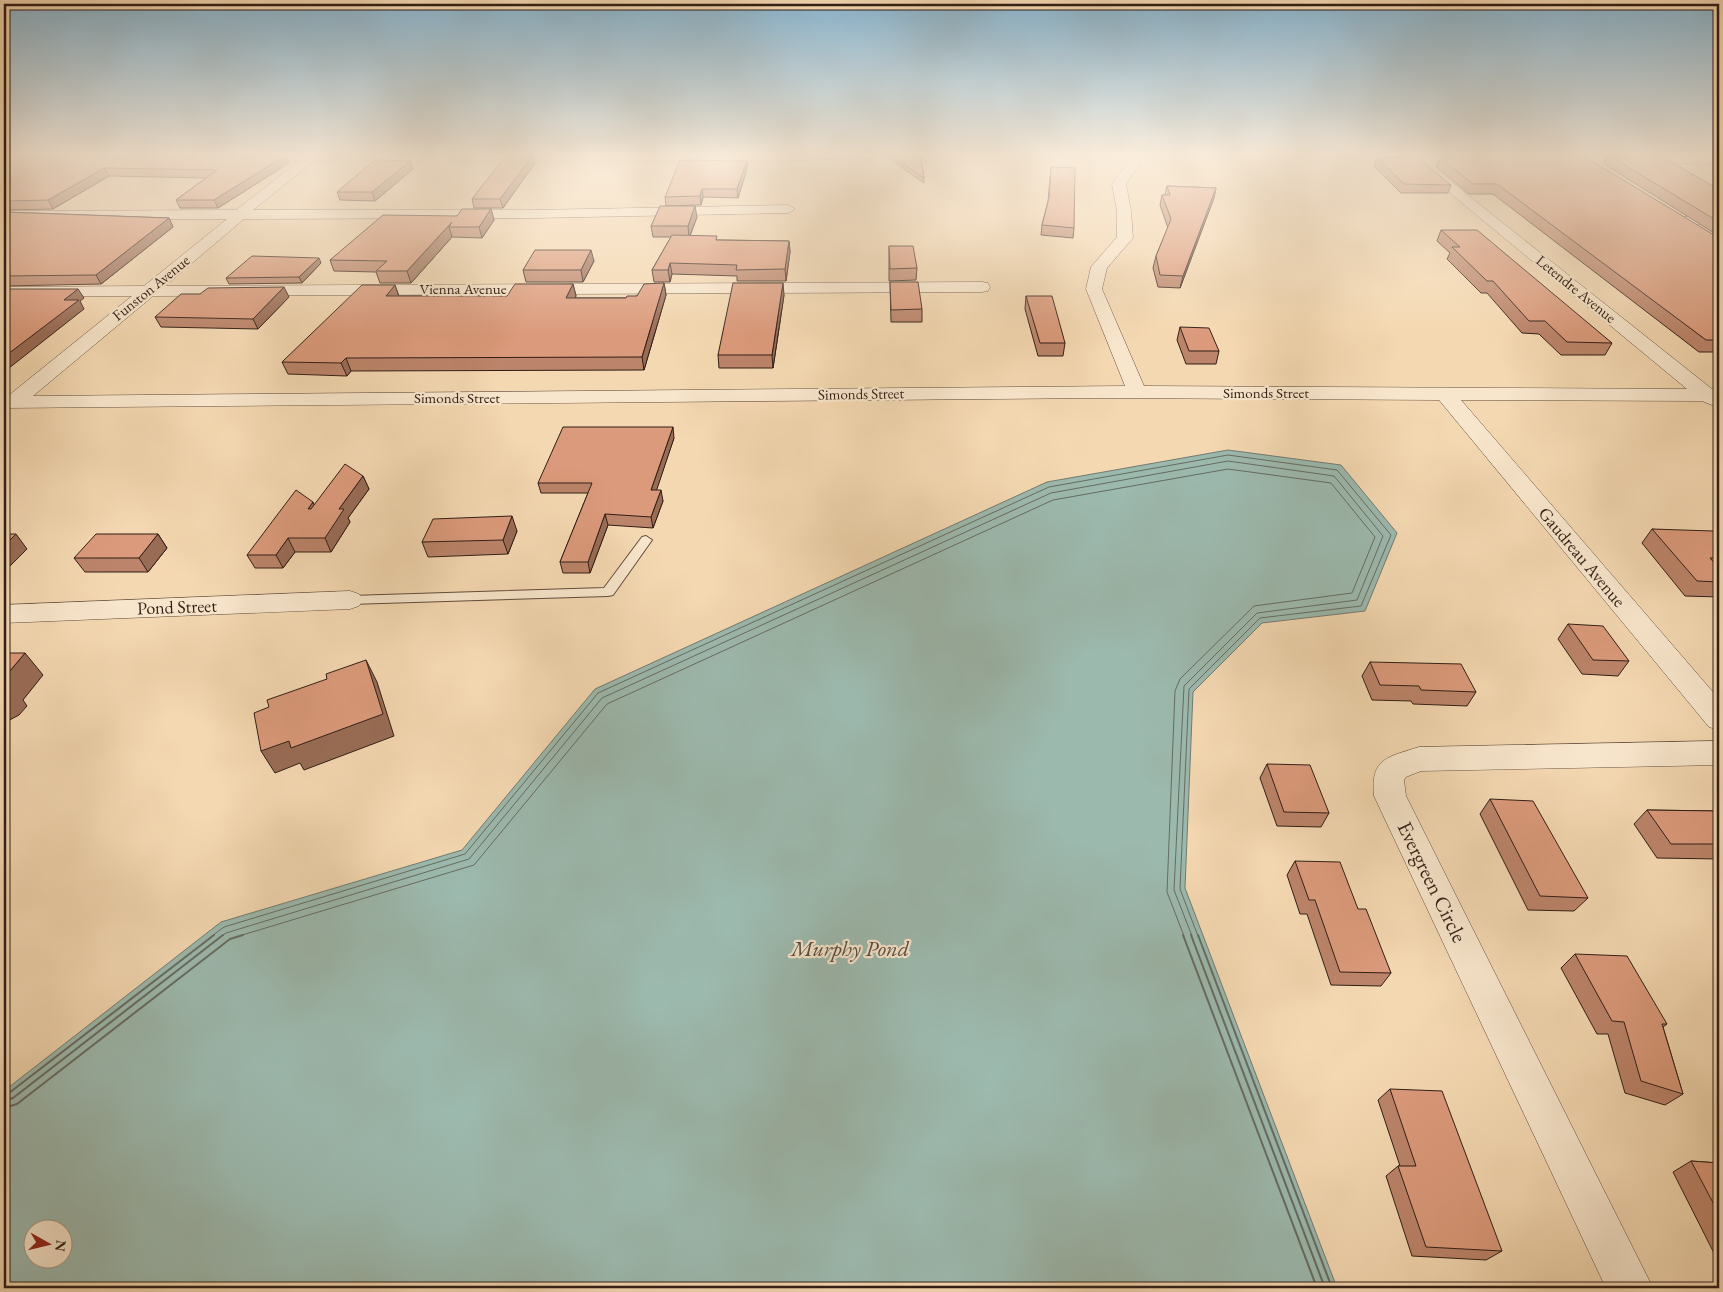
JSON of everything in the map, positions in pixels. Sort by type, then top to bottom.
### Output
[{"type":"street","points":[[4,215],[170,214]]},
{"type":"street","name":"Funston Avenue","points":[[8,402],[231,224],[239,214]]},
{"type":"street","points":[[1124,214],[1125,238],[1099,267],[1094,290],[1137,392]]},
{"type":"street","name":"Letendre Avenue","points":[[1484,214],[1715,399]]},
{"type":"street","points":[[1704,235],[1676,218],[1719,220]]},
{"type":"street","name":"Vienna Avenue","points":[[4,292],[982,287]]},
{"type":"street","name":"Simonds Street","points":[[8,402],[1137,392],[1445,394],[1715,399]]},
{"type":"street","name":"Gaudreau Avenue","points":[[1445,394],[1719,719]]},
{"type":"street","name":"Pond Street","points":[[4,614],[350,600]]},
{"type":"street","name":"Evergreen Circle","points":[[1630,1288],[1390,796],[1388,778],[1395,768],[1419,759],[1719,753]]},
{"type":"lane","points":[[350,600],[608,592],[646,540]]},
{"type":"water","name":"Murphy Pond","points":[[1228,450],[1341,465],[1397,533],[1365,611],[1262,623],[1193,692],[1185,888],[1337,1288],[4,1288],[4,1091],[221,922],[462,850],[595,689],[1047,482]]},
{"type":"building","points":[[4,214],[169,218],[96,275],[4,276]]},
{"type":"building","points":[[458,214],[487,214],[479,227],[449,227],[452,222],[407,271],[376,271],[387,261],[330,260],[383,215],[457,216]]},
{"type":"building","points":[[656,214],[692,214],[688,226],[651,226]]},
{"type":"building","points":[[1045,214],[1074,214],[1074,228],[1042,225]]},
{"type":"building","points":[[1169,214],[1206,214],[1183,276],[1160,275],[1156,256],[1171,219]]},
{"type":"building","points":[[1538,214],[1680,214],[1719,238],[1719,340],[1706,340]]},
{"type":"building","points":[[1706,214],[1719,214],[1719,222]]},
{"type":"building","points":[[1441,230],[1477,230],[1612,343],[1567,342],[1545,321],[1529,321],[1493,281],[1487,281],[1452,247],[1460,247]]},
{"type":"building","points":[[672,235],[717,236],[716,240],[789,241],[785,269],[736,270],[737,265],[670,263],[668,270],[652,270]]},
{"type":"building","points":[[889,246],[913,246],[917,268],[890,269]]},
{"type":"building","points":[[535,250],[591,250],[581,270],[523,270]]},
{"type":"building","points":[[252,256],[319,258],[299,277],[226,278]]},
{"type":"building","points":[[890,282],[918,282],[922,309],[891,310]]},
{"type":"building","points":[[664,283],[642,357],[346,358],[341,363],[282,362],[362,285],[395,285],[386,296],[507,296],[515,284],[573,284],[566,298],[626,298],[627,296],[637,296],[644,284]]},
{"type":"building","points":[[733,283],[783,283],[772,355],[718,355]]},
{"type":"building","points":[[284,287],[253,319],[155,317],[181,294],[200,294],[208,288]]},
{"type":"building","points":[[4,289],[78,289],[64,300],[79,300],[4,357]]},
{"type":"building","points":[[1026,296],[1052,296],[1065,343],[1040,343]]},
{"type":"building","points":[[1180,327],[1209,328],[1219,351],[1189,351]]},
{"type":"building","points":[[563,427],[673,427],[651,490],[661,490],[651,517],[605,514],[588,562],[560,562],[592,483],[538,483]]},
{"type":"building","points":[[345,464],[363,476],[339,509],[344,509],[325,538],[288,538],[276,555],[247,555],[296,490],[313,502],[308,509],[311,509]]},
{"type":"building","points":[[512,516],[503,540],[422,542],[433,519]]},
{"type":"building","points":[[1652,529],[1713,531],[1719,538],[1719,558],[1710,558],[1719,568],[1719,582],[1697,581]]},
{"type":"building","points":[[4,534],[16,534],[4,546]]},
{"type":"building","points":[[96,534],[158,534],[139,558],[74,558]]},
{"type":"building","points":[[1568,624],[1603,626],[1629,661],[1593,660]]},
{"type":"building","points":[[4,653],[25,653],[4,678]]},
{"type":"building","points":[[366,660],[383,714],[291,748],[289,741],[261,751],[254,713],[269,707],[267,700],[327,679],[326,674]]},
{"type":"building","points":[[1370,662],[1461,664],[1476,692],[1421,690],[1419,686],[1380,685]]},
{"type":"building","points":[[4,678],[8,685],[4,689]]},
{"type":"building","points":[[1267,764],[1310,765],[1329,813],[1284,812]]},
{"type":"building","points":[[1490,799],[1533,801],[1588,898],[1540,896]]},
{"type":"building","points":[[1647,810],[1719,811],[1719,844],[1671,844]]},
{"type":"building","points":[[1295,861],[1340,862],[1358,909],[1366,909],[1391,973],[1340,972],[1315,900],[1309,900]]},
{"type":"building","points":[[1575,954],[1627,956],[1667,1024],[1662,1024],[1683,1094],[1641,1081],[1624,1022],[1612,1021]]},
{"type":"building","points":[[1390,1089],[1442,1091],[1502,1251],[1426,1247],[1398,1166],[1416,1166]]},
{"type":"building","points":[[1691,1161],[1719,1163],[1719,1214]]}]
